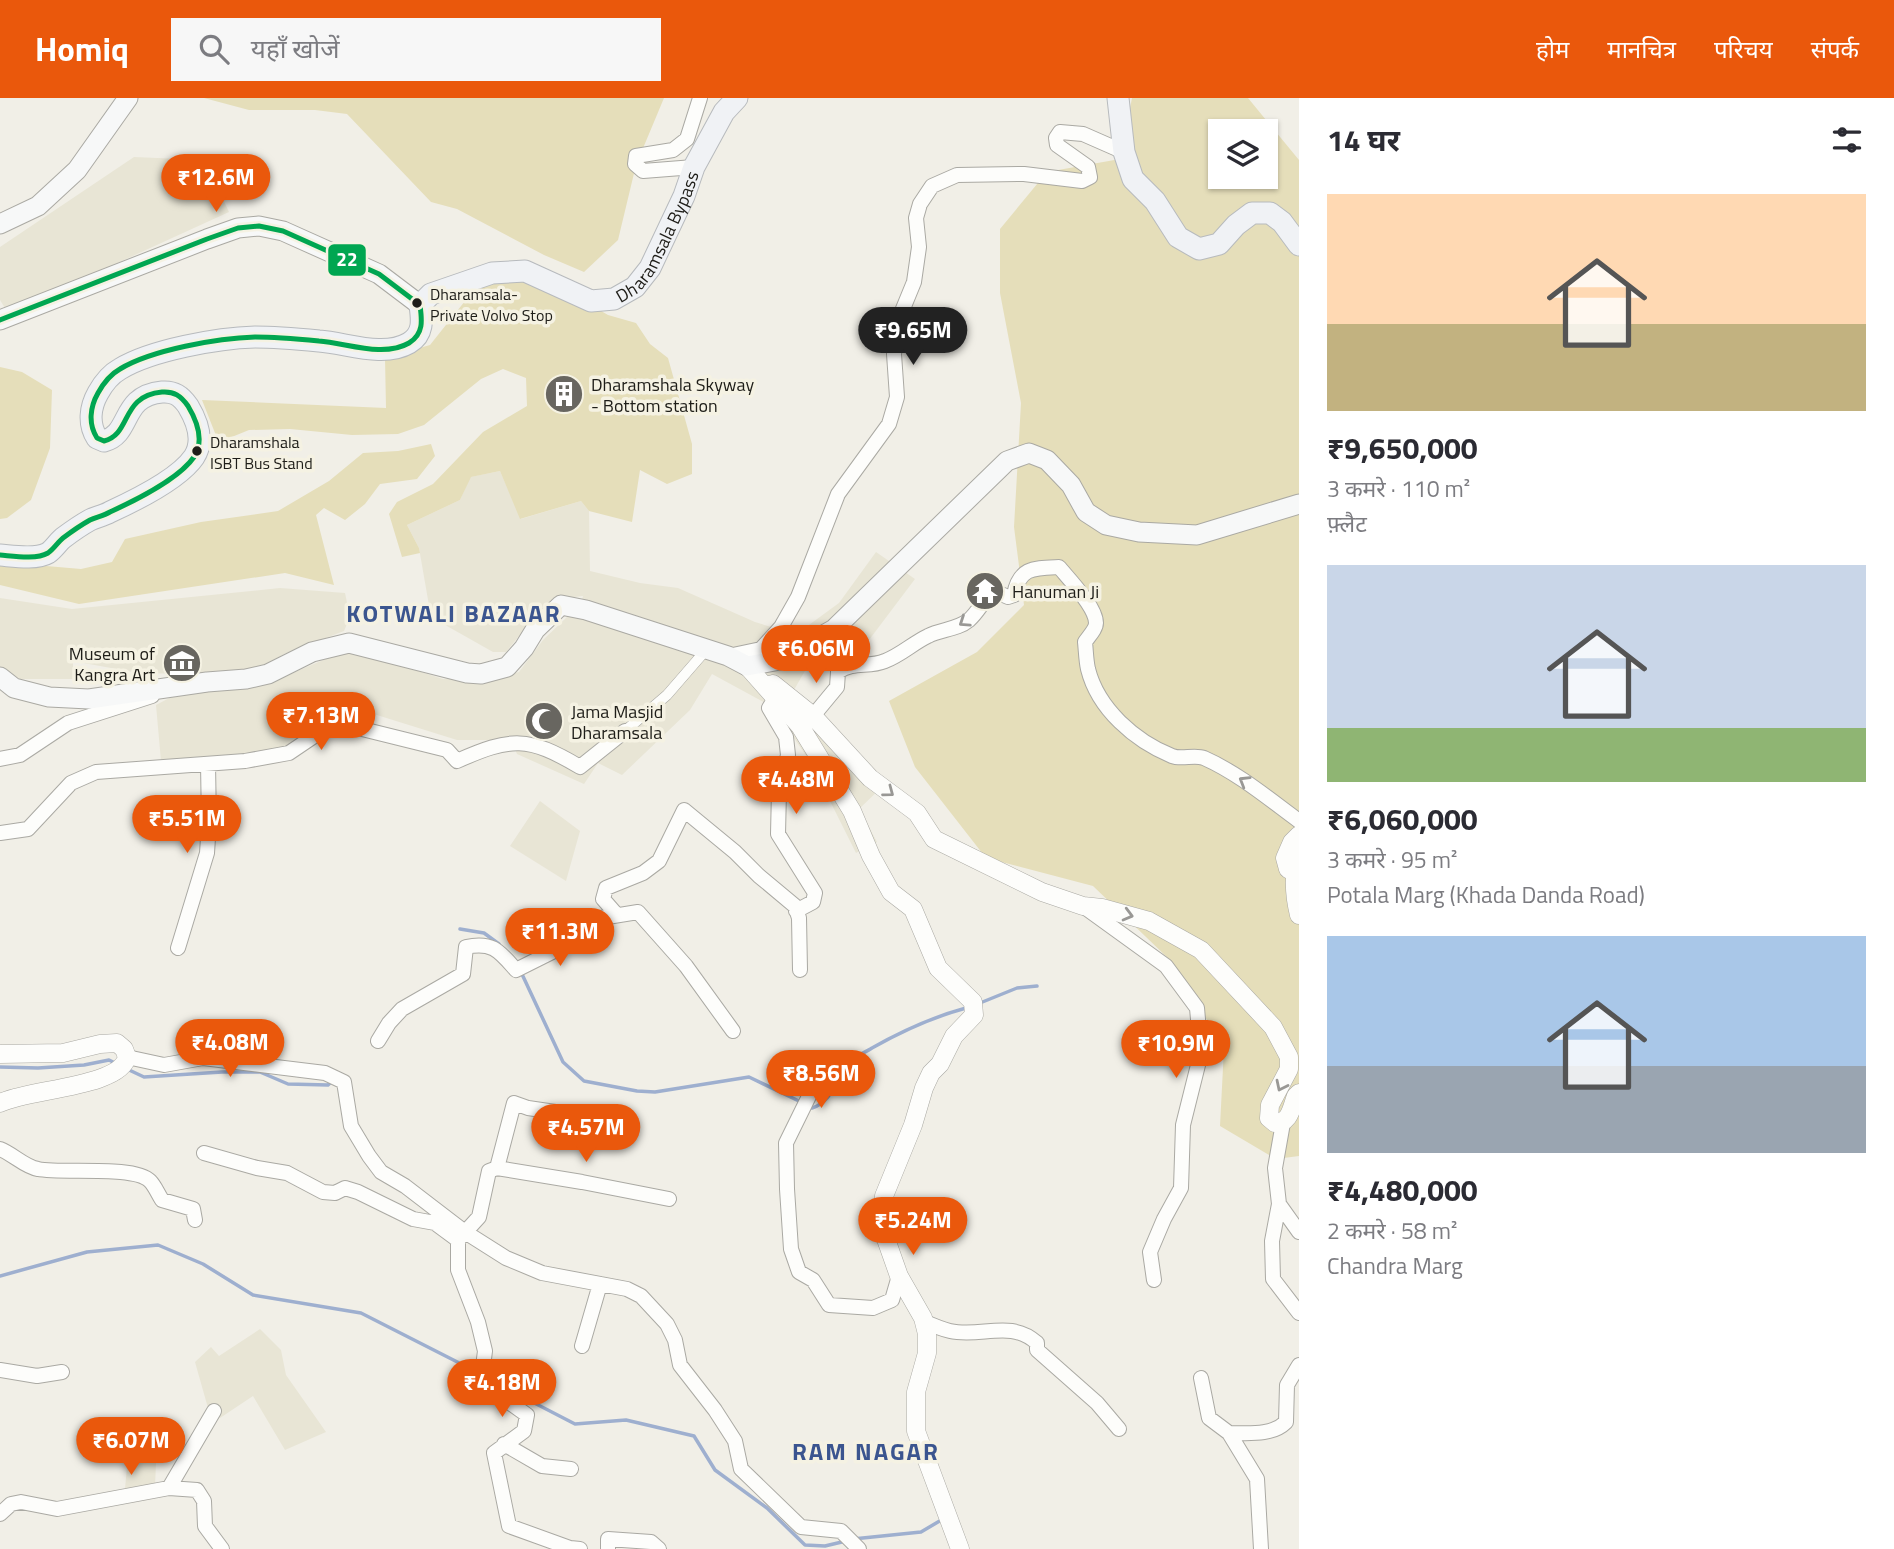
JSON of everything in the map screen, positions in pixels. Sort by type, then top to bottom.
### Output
[{"type":"main road","points":[[0,223],[38,206],[77,170],[128,98]]},
{"type":"main road","name":"Dharamsala Bypass","points":[[420,305],[431,294],[492,273],[525,271],[592,301],[614,299],[635,287],[650,268],[684,196],[694,167],[724,112],[737,98]]},
{"type":"main road","points":[[1118,98],[1124,152],[1133,179],[1155,201],[1178,237],[1199,249],[1219,244],[1236,225],[1252,213],[1270,213],[1282,222],[1299,245]]},
{"type":"main road","points":[[0,320],[207,239],[238,228],[259,226],[283,231],[379,274],[420,305],[422,324],[418,336],[407,344],[391,348],[368,349],[322,341],[253,337],[191,345],[119,369],[99,391],[93,404],[91,426],[97,438],[104,441],[115,436],[139,399],[152,393],[172,392],[187,405],[198,428],[200,438],[195,456],[177,474],[132,501],[93,518],[61,539],[47,554],[0,555]]},
{"type":"main road","points":[[0,677],[14,688],[49,697],[89,699],[268,674],[312,652],[349,643],[467,673],[481,674],[507,667],[535,630],[561,605],[586,610],[728,656],[747,666],[779,660],[834,629],[917,545],[1007,461],[1029,453],[1047,460],[1071,485],[1086,512],[1107,525],[1139,532],[1197,535],[1299,504]]},
{"type":"street","points":[[694,167],[643,171],[635,164],[636,156],[673,150],[687,139],[700,98]]},
{"type":"street","points":[[728,656],[761,649],[781,627],[797,597],[838,494],[889,424],[897,397],[894,354],[898,321],[914,282],[919,247],[916,218],[920,204],[932,186],[957,175],[1024,174],[1082,181],[1090,177],[1088,167],[1057,145],[1056,138],[1060,132],[1083,134],[1124,152]]},
{"type":"street","points":[[813,716],[837,687],[838,672],[847,665],[881,663],[898,656],[929,635],[968,622],[983,601],[995,591],[1008,597],[1014,595],[1022,574],[1032,569],[1059,567],[1087,602],[1096,618],[1096,626],[1085,642],[1088,668],[1096,689],[1134,736],[1175,757],[1201,756],[1252,785],[1299,821]]},
{"type":"street","points":[[0,833],[27,829],[71,783],[96,772],[245,761],[289,753],[323,730],[342,724],[447,750],[457,761],[491,746],[510,742],[546,749],[580,766],[667,695],[706,650]]},
{"type":"street","points":[[747,666],[772,698],[800,726],[852,811],[871,856],[891,892],[913,909],[938,968],[974,1008],[928,1081],[884,1196],[881,1225],[899,1276],[927,1334],[927,1353],[916,1392],[916,1431],[958,1542]]},
{"type":"street","points":[[747,666],[768,679],[813,716],[870,778],[917,813],[934,839],[1033,888],[1083,906],[1102,908],[1149,921],[1201,950],[1273,1027],[1289,1057],[1289,1069],[1270,1105],[1269,1118],[1275,1123],[1283,1123]]},
{"type":"street","points":[[0,759],[20,755],[68,723],[147,699],[163,689]]},
{"type":"street","points":[[772,698],[774,700],[769,709],[786,737],[788,755],[779,790],[778,834],[815,893],[813,902],[796,911]]},
{"type":"street","points":[[178,948],[206,853],[209,823],[208,764]]},
{"type":"street","points":[[617,915],[603,900],[606,888],[643,873],[659,861],[684,810],[795,906],[799,918],[800,970]]},
{"type":"street","points":[[1295,873],[1288,870],[1284,858],[1299,835]]},
{"type":"street","points":[[1299,854],[1295,873],[1295,898],[1299,915]]},
{"type":"street","points":[[1083,906],[1166,966],[1197,1008],[1201,1053],[1184,1125],[1181,1188],[1150,1252],[1154,1280]]},
{"type":"street","points":[[378,1041],[402,1009],[463,974],[466,947],[478,944],[496,948],[516,970],[578,939],[595,919],[638,912],[686,966],[733,1031]]},
{"type":"street","points":[[0,1054],[63,1054],[100,1044],[117,1043],[124,1049],[125,1062]]},
{"type":"street","points":[[0,1103],[106,1078],[125,1062],[164,1065],[203,1058],[325,1073],[344,1082],[351,1126],[381,1172],[405,1186],[462,1236]]},
{"type":"street","points":[[816,1082],[786,1143],[786,1189],[791,1249],[799,1272],[813,1280],[829,1305],[873,1308],[892,1300],[899,1276]]},
{"type":"street","points":[[1299,1093],[1283,1123],[1275,1168],[1279,1204],[1272,1241],[1273,1279],[1299,1313]]},
{"type":"street","points":[[496,1168],[514,1103],[528,1108],[623,1122]]},
{"type":"street","points":[[0,1149],[36,1169],[139,1175],[149,1180],[162,1199],[193,1209],[195,1220]]},
{"type":"street","points":[[204,1153],[257,1168],[287,1173],[323,1192],[335,1193],[345,1188],[358,1192],[413,1219],[435,1223],[542,1273],[627,1289],[641,1296],[667,1324],[676,1340],[680,1365],[735,1441],[741,1469],[801,1527],[841,1531],[859,1549]]},
{"type":"street","points":[[580,1549],[570,1548],[509,1526],[494,1453],[524,1431],[527,1415],[481,1382],[485,1351],[478,1322],[458,1270],[462,1236],[479,1217],[489,1171],[496,1168],[669,1199]]},
{"type":"street","points":[[1279,1204],[1299,1232]]},
{"type":"street","points":[[582,1346],[600,1284]]},
{"type":"street","points":[[923,1321],[952,1332],[1008,1329],[1028,1335],[1037,1343],[1037,1350],[1097,1404],[1119,1429]]},
{"type":"street","points":[[1229,1433],[1257,1433],[1279,1429],[1286,1422],[1287,1385],[1299,1365]]},
{"type":"street","points":[[0,1370],[37,1376],[62,1372]]},
{"type":"street","points":[[1201,1378],[1209,1418],[1229,1433],[1257,1479],[1261,1549]]},
{"type":"street","points":[[169,1488],[214,1411]]},
{"type":"street","points":[[504,1444],[542,1466],[571,1469]]},
{"type":"street","points":[[0,1514],[11,1504],[21,1502],[57,1509],[169,1488],[197,1490],[204,1501],[205,1526],[222,1549]]},
{"type":"street","points":[[608,1549],[608,1539],[652,1542],[659,1549]]},
{"type":"shaded area","points":[[204,98],[664,98],[636,165],[618,240],[584,272],[544,255],[457,209],[431,202],[347,114],[315,110],[249,110]]},
{"type":"shaded area","points":[[1132,98],[1248,98],[1265,119],[1208,119],[1208,189],[1278,189],[1278,134],[1299,160],[1299,1156],[1276,1159],[1220,1126],[1224,1048],[1172,962],[1093,886],[986,858],[915,767],[889,701],[977,652],[1024,605],[1014,527],[1021,403],[1000,293],[1000,229],[1047,172],[1120,159]]},
{"type":"shaded area","points":[[134,157],[204,160],[229,212],[8,313],[0,300],[0,247]]},
{"type":"shaded area","points":[[505,274],[541,276],[608,315],[636,323],[650,344],[668,358],[692,444],[692,474],[667,484],[640,470],[632,522],[589,511],[581,501],[520,519],[500,471],[471,477],[460,500],[407,525],[420,553],[402,557],[389,514],[397,502],[433,484],[483,432],[527,406],[526,378],[503,369],[481,379],[424,425],[398,434],[352,435],[290,429],[249,430],[217,443],[202,400],[386,408],[385,358],[430,345],[469,296]]},
{"type":"shaded area","points":[[0,367],[22,372],[52,390],[50,448],[31,500],[7,518],[0,519]]},
{"type":"shaded area","points":[[431,444],[435,456],[417,479],[380,484],[365,504],[345,520],[324,508],[316,515],[334,585],[285,573],[79,604],[0,585],[0,562],[81,569],[112,562],[125,539],[201,522],[278,511],[329,481],[363,453],[398,451]]},
{"type":"shaded area","points":[[500,471],[521,519],[581,501],[589,511],[590,571],[640,583],[678,588],[755,622],[778,629],[802,630],[839,603],[876,552],[915,579],[869,640],[806,669],[794,690],[884,785],[859,809],[877,842],[856,853],[811,763],[773,707],[712,674],[690,710],[622,775],[598,763],[584,784],[517,754],[511,740],[457,740],[364,711],[337,717],[298,744],[273,754],[161,761],[156,705],[175,695],[274,681],[328,658],[355,651],[443,679],[502,676],[519,672],[543,640],[567,617],[578,614],[583,596],[558,599],[529,624],[506,652],[493,652],[431,617],[419,548],[407,525],[460,500],[470,477]]},
{"type":"shaded area","points":[[280,588],[345,593],[350,617],[344,631],[284,654],[257,670],[237,675],[138,673],[73,661],[73,679],[20,679],[0,667],[0,598],[72,609]]},
{"type":"shaded area","points":[[540,801],[580,831],[566,881],[510,846]]},
{"type":"shaded area","points":[[260,1329],[281,1350],[286,1375],[326,1432],[285,1450],[253,1396],[220,1418],[208,1408],[195,1362],[211,1347],[219,1356]]},
{"type":"shaded area","points":[[126,1419],[158,1419],[155,1486],[125,1489],[127,1466],[122,1460]]},
{"type":"waterway","points":[[460,929],[484,933],[499,944]]},
{"type":"waterway","points":[[521,972],[563,1062],[584,1081],[655,1092],[749,1077],[801,1102]]},
{"type":"waterway","points":[[980,1003],[1017,988],[1037,986]]},
{"type":"waterway","points":[[808,1105],[812,1108],[826,1099],[847,1065],[857,1056],[918,1025],[966,1008]]},
{"type":"waterway","points":[[0,1067],[38,1068],[84,1065],[109,1060],[117,1064]]},
{"type":"waterway","points":[[127,1069],[144,1077],[260,1072],[288,1084],[328,1085],[331,1082]]},
{"type":"waterway","points":[[0,1276],[87,1252],[158,1245],[203,1264],[253,1295],[361,1313],[477,1372]]},
{"type":"waterway","points":[[486,1378],[575,1424],[626,1420],[694,1436],[715,1470],[767,1508],[805,1545],[825,1546],[846,1541]]},
{"type":"waterway","points":[[853,1539],[921,1532],[943,1519]]},
{"type":"transit line","name":"22","points":[[0,320],[207,239],[238,228],[259,226],[283,231],[379,274],[420,305],[421,321],[420,331],[414,339],[388,349],[295,339],[240,338],[167,351],[120,369],[105,383],[93,404],[91,421],[97,438],[104,441],[113,437],[139,400],[149,395],[170,392],[185,402],[197,424],[199,444],[194,457],[178,473],[155,489],[92,519],[63,538],[48,553],[31,557],[0,555]]},
{"type":"place","name":"Dharamsala- Private Volvo Stop","points":[[417,303]]},
{"type":"place","name":"Dharamshala Skyway - Bottom station","points":[[564,394]]},
{"type":"place","name":"Dharamshala ISBT Bus Stand","points":[[197,451]]},
{"type":"place","name":"Hanuman Ji","points":[[985,591]]},
{"type":"place","name":"Museum of Kangra Art","points":[[182,663]]},
{"type":"place","name":"Jama Masjid Dharamsala","points":[[544,721]]},
{"type":"district","name":"KOTWALI BAZAAR","points":[[454,613]]},
{"type":"district","name":"RAM NAGAR","points":[[866,1451]]}]
